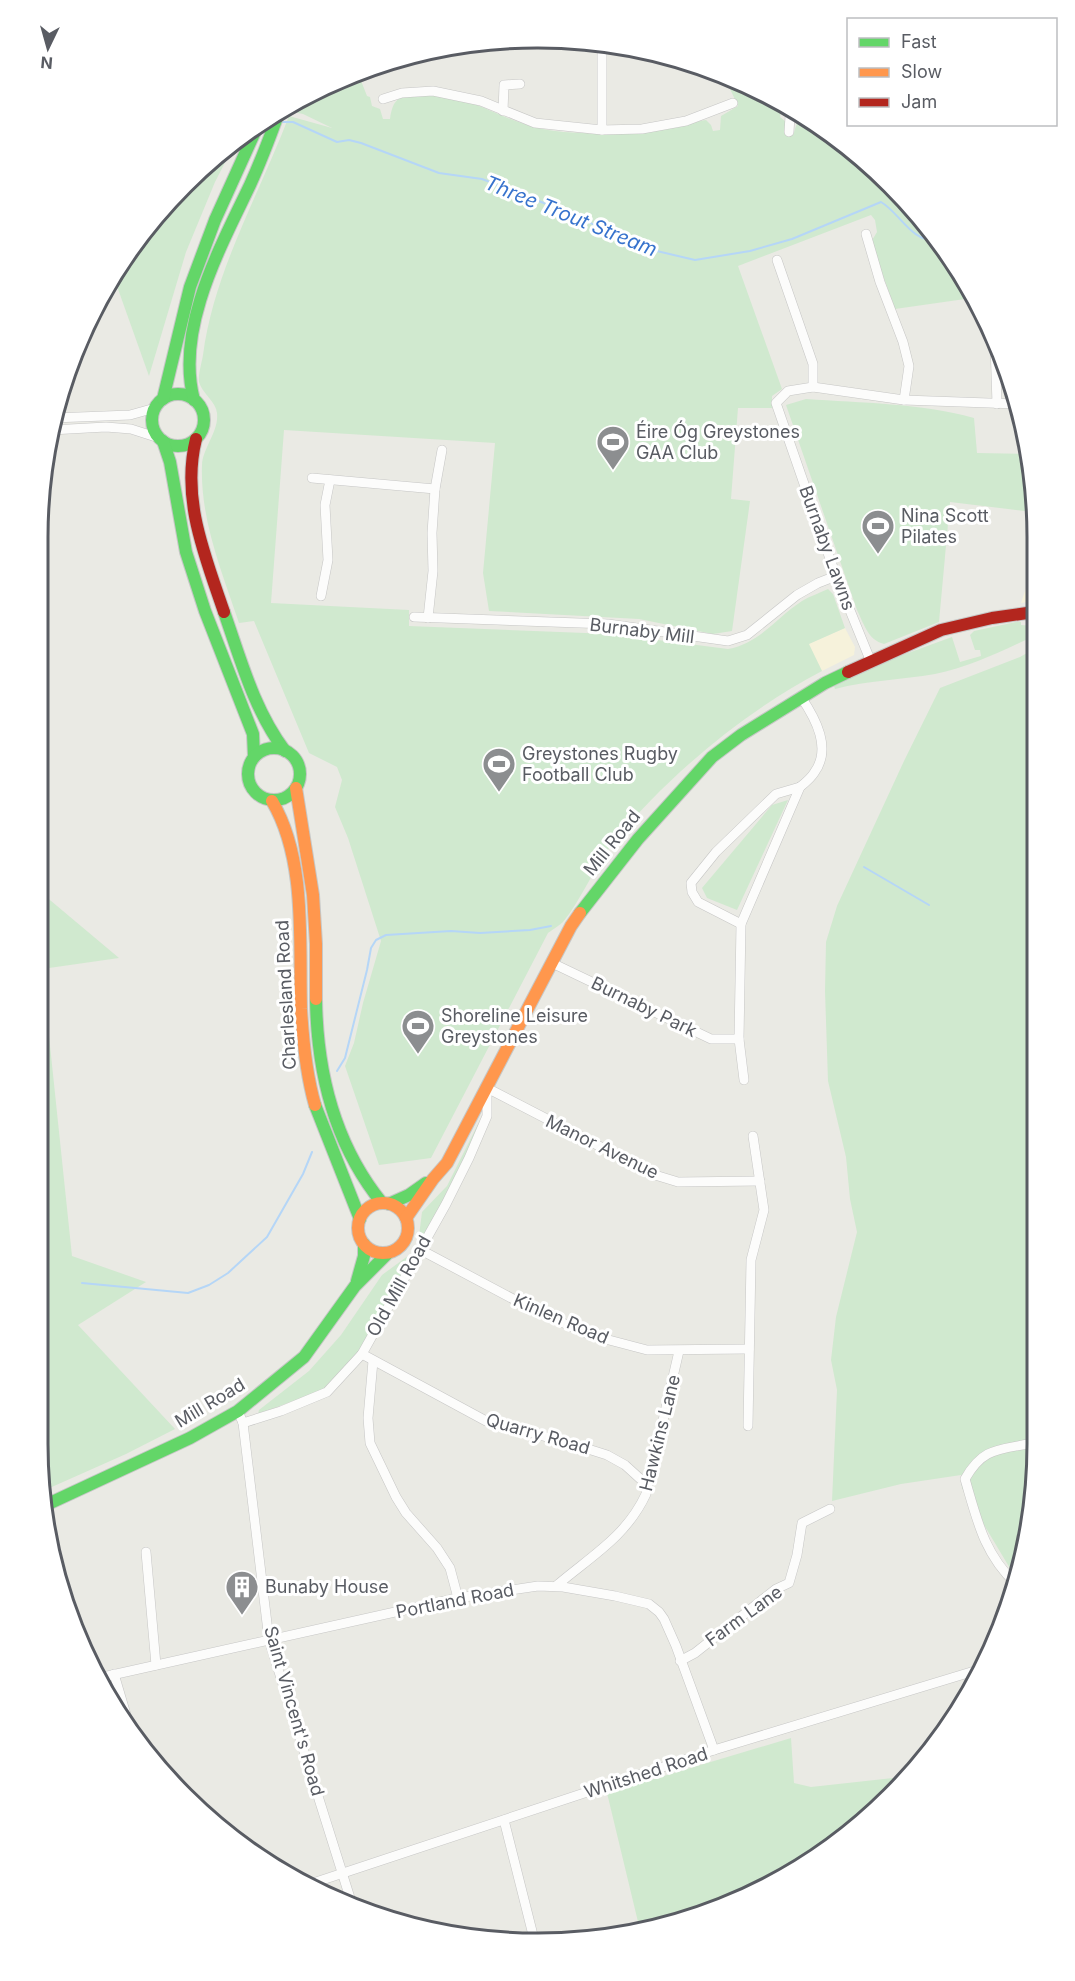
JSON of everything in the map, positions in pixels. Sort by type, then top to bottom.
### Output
[{"type":"main road","points":[[252,141],[215,220],[190,287],[159,403],[152,421],[170,462],[186,552],[205,611],[253,734],[254,757],[247,774],[250,787],[258,796],[272,801],[284,798],[296,788],[299,782],[299,770],[295,759],[272,735],[261,712],[213,584],[197,531],[190,492],[190,463],[204,419],[189,389],[188,371],[192,341],[206,284],[226,231],[274,125]]},
{"type":"main road","points":[[159,403],[180,394],[194,400]]},
{"type":"main road","points":[[161,439],[168,444],[180,446],[196,439]]},
{"type":"main road","name":"Mill Road","points":[[406,1218],[432,1179],[447,1162],[571,926],[609,874],[705,765],[741,735],[825,683],[941,630],[992,618],[1027,613]]},
{"type":"main road","points":[[254,757],[266,749],[275,748],[285,751]]},
{"type":"main road","name":"Charlesland Road","points":[[296,788],[312,886],[316,939],[318,1043],[325,1084],[350,1152],[372,1192],[385,1203]]},
{"type":"main road","name":"Charlesland Road","points":[[272,801],[286,828],[300,906],[302,1020],[311,1092],[324,1130],[355,1201],[360,1219]]},
{"type":"main road","name":"Mill Road","points":[[385,1203],[409,1195],[432,1179]]},
{"type":"main road","points":[[385,1203],[397,1207],[406,1218],[408,1226],[407,1237],[400,1247],[388,1253],[376,1252],[364,1244],[358,1229],[360,1219],[370,1207],[385,1203]]},
{"type":"main road","name":"Mill Road","points":[[355,1286],[364,1256],[364,1244]]},
{"type":"main road","name":"Mill Road","points":[[52,1502],[190,1438],[241,1417],[304,1357],[355,1286],[388,1253]]},
{"type":"street","points":[[602,52],[602,130]]},
{"type":"street","points":[[492,84],[520,84]]},
{"type":"street","points":[[503,111],[504,85]]},
{"type":"street","points":[[383,99],[402,93],[434,91],[481,101],[535,123],[602,130],[642,129],[686,121],[733,103]]},
{"type":"street","points":[[789,132],[790,119]]},
{"type":"street","points":[[866,234],[909,366],[904,400]]},
{"type":"street","points":[[777,260],[813,364],[813,387]]},
{"type":"street","points":[[997,404],[998,373]]},
{"type":"street","name":"Burnaby Lawns","points":[[871,662],[836,576],[776,403],[788,391],[813,387],[904,400],[1008,404]]},
{"type":"street","points":[[63,418],[130,415],[159,403]]},
{"type":"street","points":[[60,430],[131,429],[161,439]]},
{"type":"street","points":[[428,618],[433,571],[432,533],[435,489],[442,450]]},
{"type":"street","points":[[312,478],[435,489]]},
{"type":"street","points":[[321,596],[328,560],[325,505],[330,480]]},
{"type":"street","name":"Burnaby Mill","points":[[414,618],[608,624],[728,641],[747,635],[797,595],[836,576]]},
{"type":"street","points":[[744,1080],[739,1040],[741,924],[800,787],[815,772],[824,748],[816,722],[801,697]]},
{"type":"street","points":[[741,924],[698,902],[692,892],[691,883],[716,852],[776,794],[800,787]]},
{"type":"street","name":"Burnaby Park","points":[[552,963],[711,1039],[739,1040]]},
{"type":"street","name":"Manor Avenue","points":[[487,1088],[655,1175],[678,1182],[760,1181]]},
{"type":"street","name":"Old Mill Road","points":[[241,1417],[280,1411],[327,1392],[362,1354],[446,1204],[488,1116],[487,1088]]},
{"type":"street","points":[[748,1426],[751,1260],[764,1209],[753,1136]]},
{"type":"street","name":"Kinlen Road","points":[[419,1249],[532,1309],[590,1335],[647,1350],[749,1349]]},
{"type":"street","name":"Hawkins Lane","points":[[556,1586],[607,1547],[638,1512],[646,1494],[679,1351]]},
{"type":"street","name":"Quarry Road","points":[[362,1354],[486,1421],[607,1455],[625,1466],[647,1485]]},
{"type":"street","points":[[373,1360],[368,1418],[370,1443],[406,1513],[437,1548],[450,1568],[458,1598]]},
{"type":"street","name":"Saint Vincent's Road","points":[[241,1417],[269,1640],[349,1896]]},
{"type":"street","points":[[1008,1577],[1000,1569],[981,1533],[965,1479],[974,1464],[983,1456],[1003,1448],[1027,1444]]},
{"type":"street","name":"Farm Lane","points":[[680,1660],[695,1653],[776,1589],[789,1583],[797,1555],[802,1522],[830,1509]]},
{"type":"street","points":[[146,1552],[156,1665]]},
{"type":"street","name":"Portland Road","points":[[107,1676],[458,1598],[538,1586],[556,1586],[649,1604],[664,1619],[714,1750]]},
{"type":"street","name":"Whitshed Road","points":[[318,1881],[714,1750],[970,1672]]},
{"type":"street","points":[[114,1674],[122,1702]]},
{"type":"street","points":[[504,1820],[532,1933]]},
{"type":"shaded area","points":[[1027,585],[1027,602],[1021,603]]},
{"type":"shaded area","points":[[845,628],[855,647],[854,655],[822,671],[808,644]]},
{"type":"green space","points":[[361,81],[372,106],[380,109],[383,119],[390,119],[393,106],[403,97],[436,94],[465,100],[520,123],[549,130],[626,133],[679,127],[706,120],[713,131],[720,130],[721,116],[738,106],[729,87],[781,113],[780,117],[786,122],[786,134],[793,135],[797,123],[860,169],[906,215],[945,266],[964,299],[895,309],[871,242],[877,232],[875,220],[871,215],[738,266],[782,389],[772,396],[772,408],[738,408],[731,499],[750,501],[732,631],[713,634],[639,619],[489,611],[483,573],[495,443],[284,430],[271,603],[409,610],[409,626],[611,634],[728,649],[750,641],[802,601],[828,589],[833,594],[845,628],[809,644],[822,671],[764,705],[710,746],[659,792],[614,841],[570,913],[563,922],[548,933],[431,1158],[379,1165],[345,1066],[354,1043],[381,941],[348,838],[335,807],[342,780],[337,767],[309,753],[254,621],[239,623],[213,546],[202,485],[203,458],[216,427],[217,413],[199,379],[217,293],[227,263],[289,116],[332,128],[296,113],[321,98]]},
{"type":"green space","points":[[226,160],[186,252],[149,376],[118,289],[130,266],[169,215],[191,191]]},
{"type":"green space","points":[[806,399],[912,406],[954,413],[974,418],[977,453],[1020,454],[1026,511],[950,502],[939,622],[884,644],[874,639],[867,631],[857,610],[786,405]]},
{"type":"green space","points":[[1021,622],[1021,625],[1027,625],[1027,639],[998,653],[948,671],[835,689],[834,686],[878,664],[952,637],[960,662],[981,656],[980,650],[975,650],[970,635],[974,631]]},
{"type":"green space","points":[[1027,653],[1027,1444],[1023,1507],[1010,1569],[962,1488],[961,1475],[901,1484],[832,1501],[837,1390],[831,1360],[836,1317],[857,1232],[850,1199],[846,1157],[828,1081],[825,991],[826,942],[837,906],[940,688]]},
{"type":"green space","points":[[788,800],[737,910],[707,898],[702,888],[772,805]]},
{"type":"green space","points":[[48,898],[119,958],[48,968]]},
{"type":"green space","points":[[48,1026],[72,1256],[146,1282],[78,1325],[175,1429],[50,1488],[48,1444]]},
{"type":"green space","points":[[478,1124],[480,1125],[470,1152],[363,1344],[347,1368],[326,1389],[258,1414],[259,1410],[309,1371],[341,1335],[382,1275],[412,1253],[418,1244],[422,1212],[447,1186]]},
{"type":"green space","points":[[791,1738],[794,1783],[811,1787],[895,1778],[860,1812],[835,1832],[809,1851],[754,1883],[695,1907],[638,1923],[607,1793]]},
{"type":"waterway","name":"Three Trout Stream","points":[[280,122],[293,122],[337,142],[349,140],[361,143],[439,173],[482,179],[580,217],[612,235],[644,248],[695,260],[750,251],[792,239],[881,202],[913,232],[924,238]]},
{"type":"waterway","points":[[864,867],[929,905]]},
{"type":"waterway","points":[[337,1071],[345,1058],[371,948],[376,940],[386,935],[451,931],[480,933],[530,930],[551,926]]},
{"type":"waterway","points":[[82,1283],[188,1293],[209,1285],[228,1273],[267,1237],[303,1174],[312,1152]]},
{"type":"traffic: fast","points":[[194,400],[190,373],[195,317],[214,262],[258,167],[274,125]]},
{"type":"traffic: fast","points":[[163,399],[190,287],[215,220],[251,141]]},
{"type":"traffic: fast","points":[[178,394],[188,396],[196,402],[202,410],[204,420],[202,430],[196,438],[188,444],[178,446],[168,444],[160,438],[154,430],[152,420],[154,410],[160,402],[168,396],[178,394]]},
{"type":"traffic: fast","points":[[163,441],[170,462],[186,552],[205,611],[253,734],[254,757]]},
{"type":"traffic: fast","points":[[224,612],[257,702],[285,751]]},
{"type":"traffic: fast","points":[[580,913],[638,839],[712,757],[741,735],[825,683],[848,672]]},
{"type":"traffic: fast","points":[[269,748],[279,748],[289,752],[296,759],[300,774],[296,789],[289,796],[279,800],[269,800],[259,796],[252,789],[248,779],[248,769],[252,759],[259,752],[269,748]]},
{"type":"traffic: fast","points":[[316,999],[320,1054],[332,1107],[352,1157],[382,1203]]},
{"type":"traffic: fast","points":[[315,1105],[360,1219]]},
{"type":"traffic: fast","points":[[389,1204],[409,1195],[426,1183]]},
{"type":"traffic: fast","points":[[357,1281],[364,1256],[364,1244]]},
{"type":"traffic: fast","points":[[52,1502],[190,1438],[238,1411],[304,1357],[355,1286],[388,1253]]},
{"type":"traffic: slow","points":[[296,788],[313,895],[316,999]]},
{"type":"traffic: slow","points":[[272,801],[283,824],[296,875],[299,902],[303,1034],[307,1070],[315,1105]]},
{"type":"traffic: slow","points":[[406,1218],[447,1163],[571,926],[580,913]]},
{"type":"traffic: slow","points":[[383,1203],[401,1210],[408,1228],[401,1246],[383,1253],[365,1246],[358,1228],[365,1210],[383,1203]]},
{"type":"traffic: jam","points":[[196,439],[192,461],[193,505],[203,548],[224,612]]},
{"type":"traffic: jam","points":[[848,672],[941,630],[992,618],[1027,613]]},
{"type":"place","name":"Éire Óg Greystones GAA Club","points":[[613,471]]},
{"type":"place","name":"Nina Scott Pilates","points":[[878,555]]},
{"type":"place","name":"Greystones Rugby Football Club","points":[[499,793]]},
{"type":"place","name":"Shoreline Leisure Greystones","points":[[418,1055]]},
{"type":"place","name":"Bunaby House","points":[[242,1616]]}]
